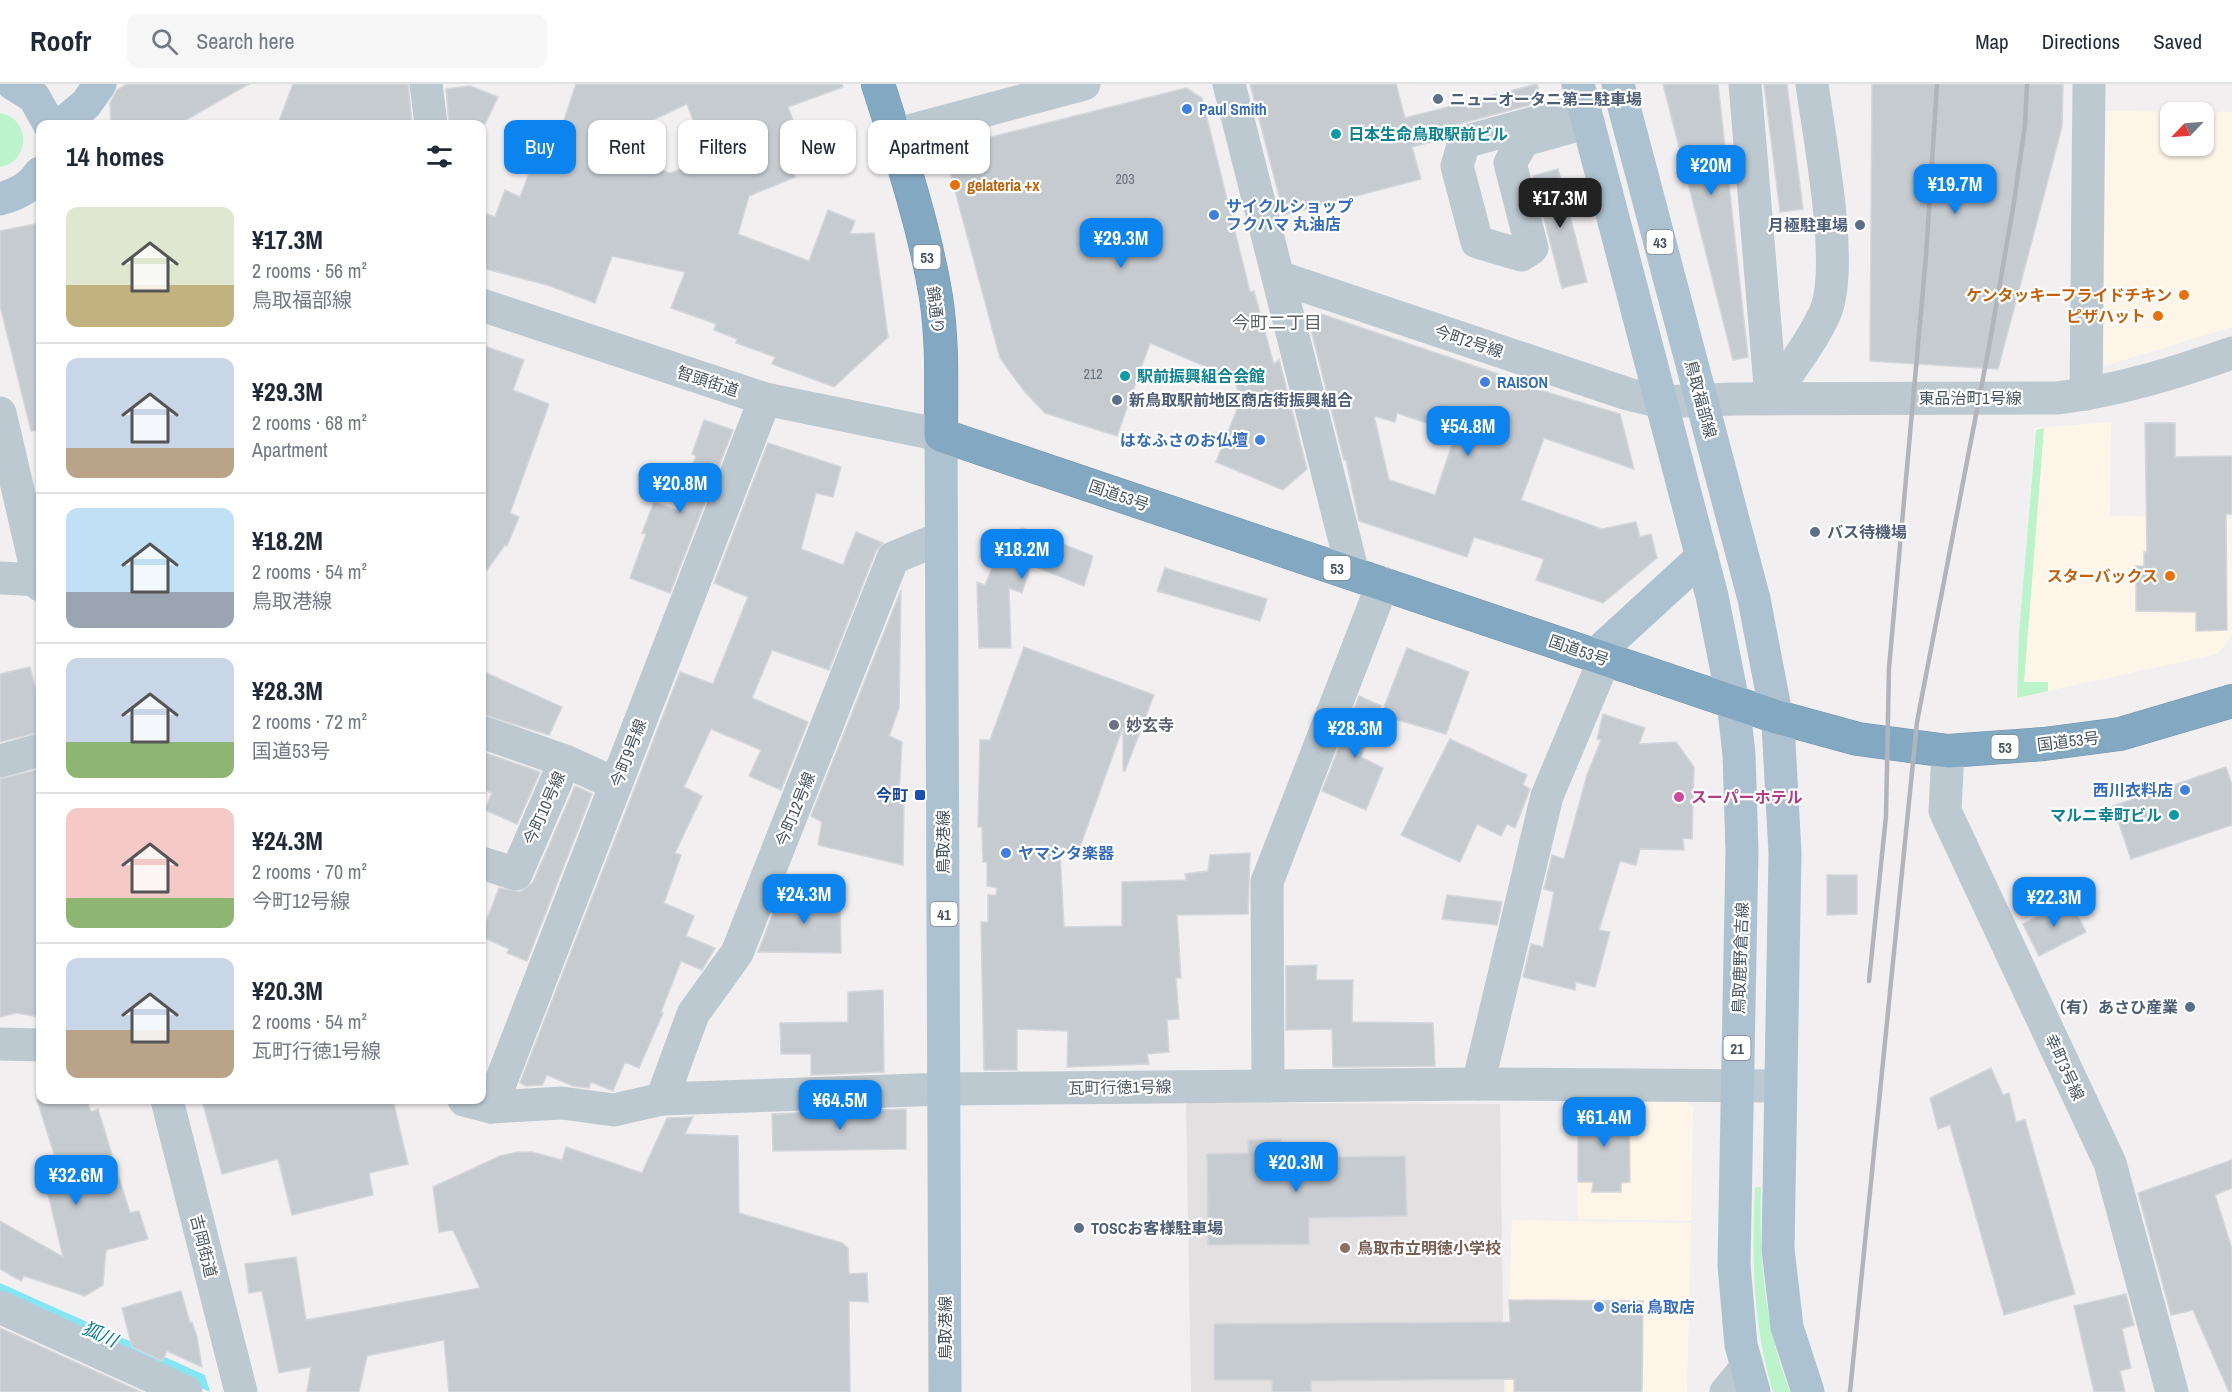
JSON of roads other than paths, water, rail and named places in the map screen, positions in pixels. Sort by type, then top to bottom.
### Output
[{"type":"highway","name":"錦通り","points":[[878,84],[889,120]]},
{"type":"highway","name":"錦通り","points":[[904,174],[936,296],[941,358],[941,435]]},
{"type":"highway","name":"国道53号","points":[[941,435],[1777,717],[1858,739],[1948,751],[2044,744],[2120,734],[2232,701]]},
{"type":"main road","points":[[67,120],[86,104],[100,84]]},
{"type":"main road","name":"鳥取福部線","points":[[1618,84],[1754,599],[1777,717]]},
{"type":"main road","points":[[30,86],[47,120]]},
{"type":"main road","name":"43","points":[[1584,105],[1722,639],[1733,702]]},
{"type":"main road","points":[[0,199],[18,193],[36,181]]},
{"type":"main road","name":"鳥取港線","points":[[941,435],[945,1392]]},
{"type":"main road","points":[[1600,657],[1701,557]]},
{"type":"main road","name":"鳥取鹿野倉吉線","points":[[1733,702],[1739,754],[1743,851],[1736,1085],[1734,1274],[1742,1384]]},
{"type":"main road","points":[[1777,717],[1785,832],[1779,1086],[1778,1219],[1781,1290],[1791,1345],[1808,1392]]},
{"type":"street","points":[[426,84],[430,120]]},
{"type":"street","points":[[950,120],[1084,84]]},
{"type":"street","points":[[1229,84],[1278,277],[1368,578],[1267,882],[1268,1086]]},
{"type":"street","points":[[1745,84],[1771,398]]},
{"type":"street","points":[[1771,398],[1826,312],[1833,278],[1830,229],[1812,84]]},
{"type":"street","points":[[2086,394],[2089,84]]},
{"type":"street","points":[[1584,105],[1524,140],[1510,163],[1532,248],[1521,255],[1477,242],[1457,166],[1464,142],[1584,105]]},
{"type":"street","name":"今町2号線","points":[[1278,277],[1628,394],[1661,402],[1701,400]]},
{"type":"street","name":"智頭街道","points":[[486,306],[765,399],[941,435]]},
{"type":"street","name":"東品治町1号線","points":[[1701,400],[2057,398],[2086,394],[2170,374],[2232,353]]},
{"type":"street","name":"今町9号線","points":[[486,1082],[616,784],[765,399]]},
{"type":"street","points":[[0,412],[36,564]]},
{"type":"street","name":"今町12号線","points":[[662,1100],[693,1014],[737,953],[893,558],[941,538]]},
{"type":"street","points":[[0,578],[36,581]]},
{"type":"street","points":[[1478,1084],[1547,796],[1600,657]]},
{"type":"street","points":[[486,733],[565,761]]},
{"type":"street","points":[[0,761],[36,751]]},
{"type":"street","name":"幸町3号線","points":[[1948,751],[1945,811],[2110,1164],[2172,1392]]},
{"type":"street","name":"今町10号線","points":[[486,864],[516,874],[565,761],[616,784]]},
{"type":"street","points":[[0,1044],[36,1045]]},
{"type":"street","name":"瓦町行徳1号線","points":[[486,1103],[562,1103],[614,1110],[662,1100],[945,1089],[1478,1084],[1779,1086]]},
{"type":"street","name":"吉岡街道","points":[[168,1104],[241,1392]]},
{"type":"street","points":[[0,1307],[186,1392]]},
{"type":"water","name":"狐川","points":[[0,1283],[205,1375],[210,1392],[0,1296]]},
{"type":"railway","points":[[1869,981],[1886,816],[1889,668],[1926,256],[1937,84]]},
{"type":"railway","points":[[1850,1392],[1917,722],[1989,347],[2014,202],[2025,125],[2027,84]]},
{"type":"place","name":"ニューオータニ第二駐車場","points":[[1438,99]]},
{"type":"place","name":"Paul Smith","points":[[1187,109]]},
{"type":"place","name":"日本生命鳥取駅前ビル","points":[[1336,134]]},
{"type":"place","name":"gelateria +x","points":[[955,185]]},
{"type":"place","name":"サイクルショップ フクハマ 丸油店","points":[[1214,215]]},
{"type":"place","name":"月極駐車場","points":[[1860,225]]},
{"type":"place","name":"ケンタッキーフライドチキン","points":[[2184,295]]},
{"type":"place","name":"ピザハット","points":[[2158,316]]},
{"type":"place","name":"駅前振興組合会館","points":[[1125,376]]},
{"type":"place","name":"RAISON","points":[[1485,382]]},
{"type":"place","name":"新鳥取駅前地区商店街振興組合","points":[[1117,400]]},
{"type":"place","name":"はなふさのお仏壇","points":[[1260,440]]},
{"type":"place","name":"バス待機場","points":[[1815,532]]},
{"type":"place","name":"スターバックス","points":[[2170,576]]},
{"type":"place","name":"妙玄寺","points":[[1114,725]]},
{"type":"place","name":"西川衣料店","points":[[2185,790]]},
{"type":"place","name":"今町","points":[[920,795]]},
{"type":"place","name":"スーパーホテル","points":[[1679,797]]},
{"type":"place","name":"マルニ幸町ビル","points":[[2174,815]]},
{"type":"place","name":"ヤマシタ楽器","points":[[1006,853]]},
{"type":"place","name":"（有）あさひ産業","points":[[2190,1007]]},
{"type":"place","name":"TOSCお客様駐車場","points":[[1079,1228]]},
{"type":"place","name":"鳥取市立明徳小学校","points":[[1345,1248]]},
{"type":"place","name":"Seria 鳥取店","points":[[1599,1307]]},
{"type":"district","name":"今町二丁目","points":[[1277,322]]}]
